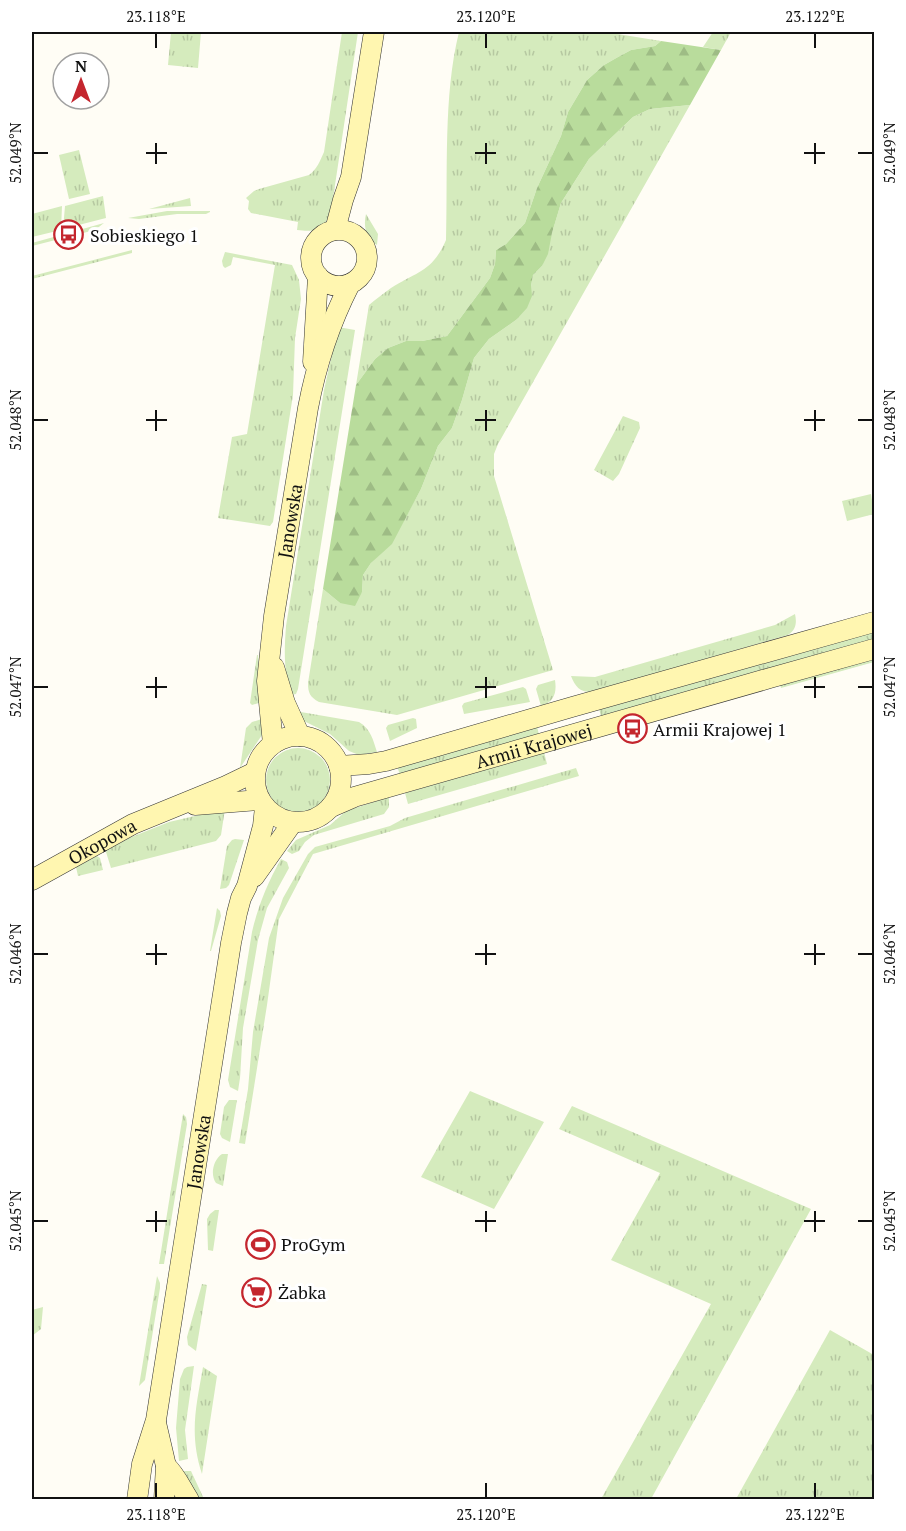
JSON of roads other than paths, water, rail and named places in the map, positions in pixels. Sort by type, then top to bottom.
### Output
[{"type":"main road","points":[[342,231],[353,201],[351,177],[374,32]]},
{"type":"main road","points":[[342,231],[357,237],[364,244],[367,259],[362,274],[355,282],[344,286],[327,283],[318,276],[313,268],[312,260],[314,246],[322,236],[342,231]]},
{"type":"main road","name":"Janowska","points":[[273,744],[267,681],[274,616],[312,386],[318,276]]},
{"type":"main road","name":"Janowska","points":[[312,386],[336,312],[350,284]]},
{"type":"main road","name":"Armii Krajowej","points":[[339,766],[386,761],[874,622]]},
{"type":"main road","name":"Armii Krajowej","points":[[331,807],[354,797],[874,649]]},
{"type":"main road","name":"Janowska","points":[[271,655],[285,703],[300,735]]},
{"type":"main road","points":[[300,735],[324,744],[333,754],[339,766],[340,791],[331,807],[314,819],[293,822],[274,816],[262,804],[256,789],[255,772],[259,759],[267,748],[286,737],[300,735]]},
{"type":"main road","name":"Okopowa","points":[[32,880],[133,824],[255,772]]},
{"type":"main road","name":"Janowska","points":[[137,1500],[142,1464],[156,1420],[231,943],[237,913],[247,886],[263,826],[262,804]]},
{"type":"main road","name":"Okopowa","points":[[175,807],[262,804]]},
{"type":"main road","name":"Janowska","points":[[247,886],[293,822]]},
{"type":"main road","name":"Janowska","points":[[156,1420],[166,1466],[164,1500]]},
{"type":"main road","points":[[166,1466],[173,1472],[189,1500]]},
{"type":"place","name":"Sobieskiego 1","points":[[69,235]]},
{"type":"place","name":"Armii Krajowej 1","points":[[632,729]]},
{"type":"place","name":"ProGym","points":[[260,1244]]},
{"type":"place","name":"Żabka","points":[[257,1292]]}]
